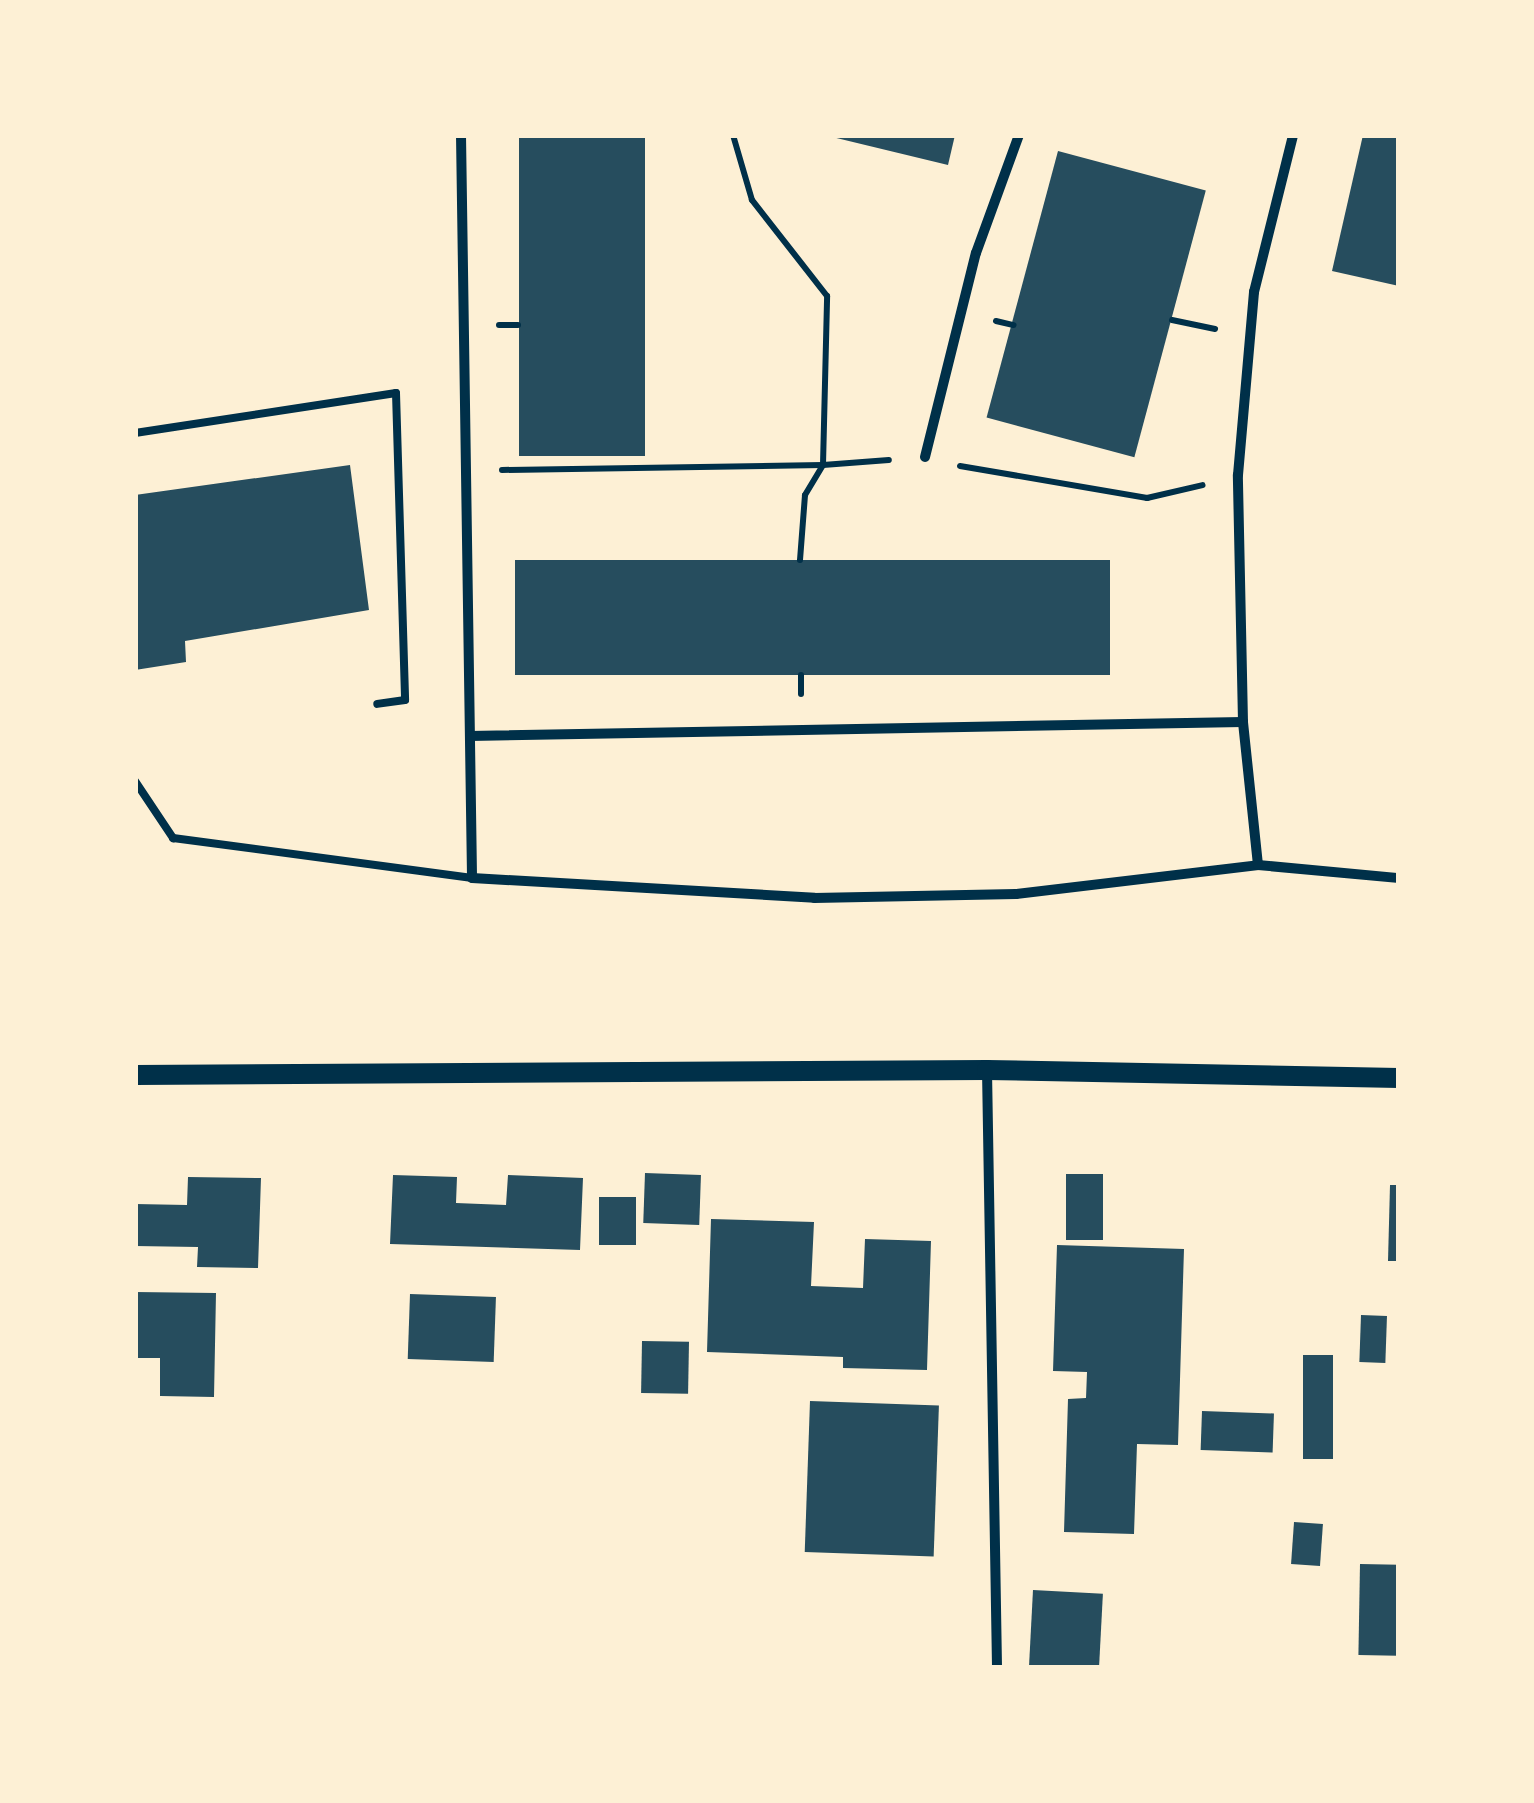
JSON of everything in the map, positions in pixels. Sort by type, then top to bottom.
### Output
[{"type":"main road","points":[[135,1074],[987,1070],[1399,1078]]},
{"type":"street","points":[[461,135],[472,878],[832,898],[1016,894],[1258,865],[1399,878]]},
{"type":"street","points":[[925,458],[976,252],[1019,135]]},
{"type":"street","points":[[1258,865],[1243,722],[1238,474],[1254,292],[1293,135]]},
{"type":"street","points":[[470,736],[1243,722]]},
{"type":"street","points":[[987,1070],[997,1668]]},
{"type":"lane","points":[[135,433],[396,393],[405,700],[378,704]]},
{"type":"lane","points":[[135,782],[173,838],[472,878]]},
{"type":"path","points":[[733,135],[752,200],[827,296],[822,465],[804,495],[800,560]]},
{"type":"path","points":[[466,471],[822,465],[925,458],[1147,498],[1238,474]]},
{"type":"building","points":[[519,135],[645,135],[645,456],[519,456]]},
{"type":"building","points":[[824,135],[955,135],[948,165]]},
{"type":"building","points":[[1363,135],[1399,135],[1399,286],[1332,271]]},
{"type":"building","points":[[1058,151],[1206,191],[1134,457],[987,418]]},
{"type":"building","points":[[350,465],[369,610],[185,641],[186,662],[135,670],[135,495]]},
{"type":"building","points":[[515,560],[1110,560],[1110,675],[515,675]]},
{"type":"building","points":[[645,1173],[701,1175],[699,1225],[643,1223]]},
{"type":"building","points":[[1066,1174],[1103,1174],[1103,1240],[1066,1240]]},
{"type":"building","points":[[393,1175],[457,1177],[456,1203],[506,1205],[508,1175],[583,1178],[580,1250],[390,1244]]},
{"type":"building","points":[[188,1177],[261,1178],[258,1268],[197,1267],[198,1247],[135,1246],[135,1204],[187,1205]]},
{"type":"building","points":[[1390,1185],[1399,1185],[1399,1261],[1388,1261]]},
{"type":"building","points":[[599,1197],[636,1197],[636,1245],[599,1245]]},
{"type":"building","points":[[711,1219],[814,1222],[811,1286],[863,1288],[865,1239],[931,1241],[927,1370],[843,1368],[843,1357],[707,1352]]},
{"type":"building","points":[[1057,1245],[1184,1249],[1178,1445],[1137,1444],[1134,1534],[1064,1532],[1068,1399],[1086,1398],[1087,1372],[1053,1371]]},
{"type":"building","points":[[135,1292],[216,1293],[214,1397],[160,1396],[160,1358],[135,1358]]},
{"type":"building","points":[[410,1294],[496,1297],[494,1362],[408,1359]]},
{"type":"building","points":[[1361,1315],[1387,1316],[1385,1363],[1359,1362]]},
{"type":"building","points":[[642,1341],[689,1342],[688,1394],[641,1393]]},
{"type":"building","points":[[1303,1355],[1333,1355],[1333,1459],[1303,1459]]},
{"type":"building","points":[[810,1401],[939,1406],[934,1556],[805,1552]]},
{"type":"building","points":[[1202,1411],[1274,1414],[1273,1452],[1201,1450]]},
{"type":"building","points":[[1294,1522],[1323,1524],[1320,1566],[1291,1564]]},
{"type":"building","points":[[1360,1564],[1399,1565],[1397,1656],[1358,1655]]},
{"type":"building","points":[[1033,1590],[1103,1594],[1099,1668],[1029,1666]]}]
